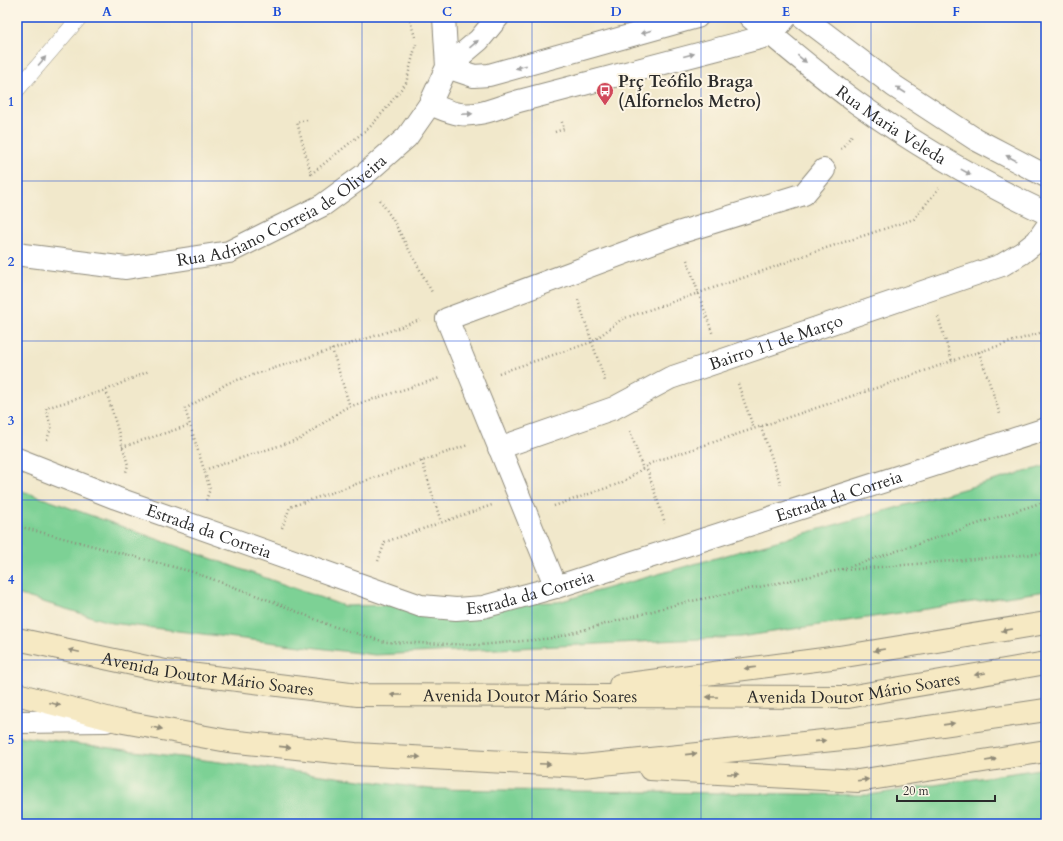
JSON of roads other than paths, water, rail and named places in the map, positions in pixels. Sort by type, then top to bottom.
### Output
[{"type":"main road","points":[[533,696],[839,657],[1046,624]]},
{"type":"main road","name":"Avenida Doutor Mário Soares","points":[[17,639],[165,671],[358,695],[848,697],[1046,663]]},
{"type":"main road","points":[[17,694],[118,721],[228,740],[354,754],[858,781],[1046,751]]},
{"type":"main road","points":[[583,766],[852,738],[1046,710]]},
{"type":"street","name":"Rua Adriano Correia de Oliveira","points":[[17,253],[126,268],[229,252],[323,205],[364,175],[406,137],[430,104],[447,67],[444,17]]},
{"type":"street","points":[[447,67],[479,40],[498,17]]},
{"type":"street","points":[[447,67],[474,76],[489,75],[697,17]]},
{"type":"street","name":"Rua Maria Veleda","points":[[750,17],[856,102],[871,112],[957,167],[1008,196],[1046,213]]},
{"type":"street","points":[[430,104],[456,113],[478,113],[540,95],[771,35],[786,17]]},
{"type":"street","name":"Rua Maria Veleda","points":[[803,17],[894,86],[976,139],[1046,176]]},
{"type":"street","points":[[556,587],[447,319],[678,233],[804,194],[824,170]]},
{"type":"street","name":"Bairro 11 de Março","points":[[497,442],[614,408],[670,378],[1002,265],[1038,241],[1046,228]]},
{"type":"street","name":"Estrada da Correia","points":[[17,459],[116,498],[368,588],[421,606],[456,609],[483,607],[556,587],[1046,430]]},
{"type":"street","points":[[17,722],[118,721]]},
{"type":"lane","points":[[17,90],[80,17]]},
{"type":"place","name":"Prç Teófilo Braga (Alfornelos Metro)","points":[[605,106]]}]
